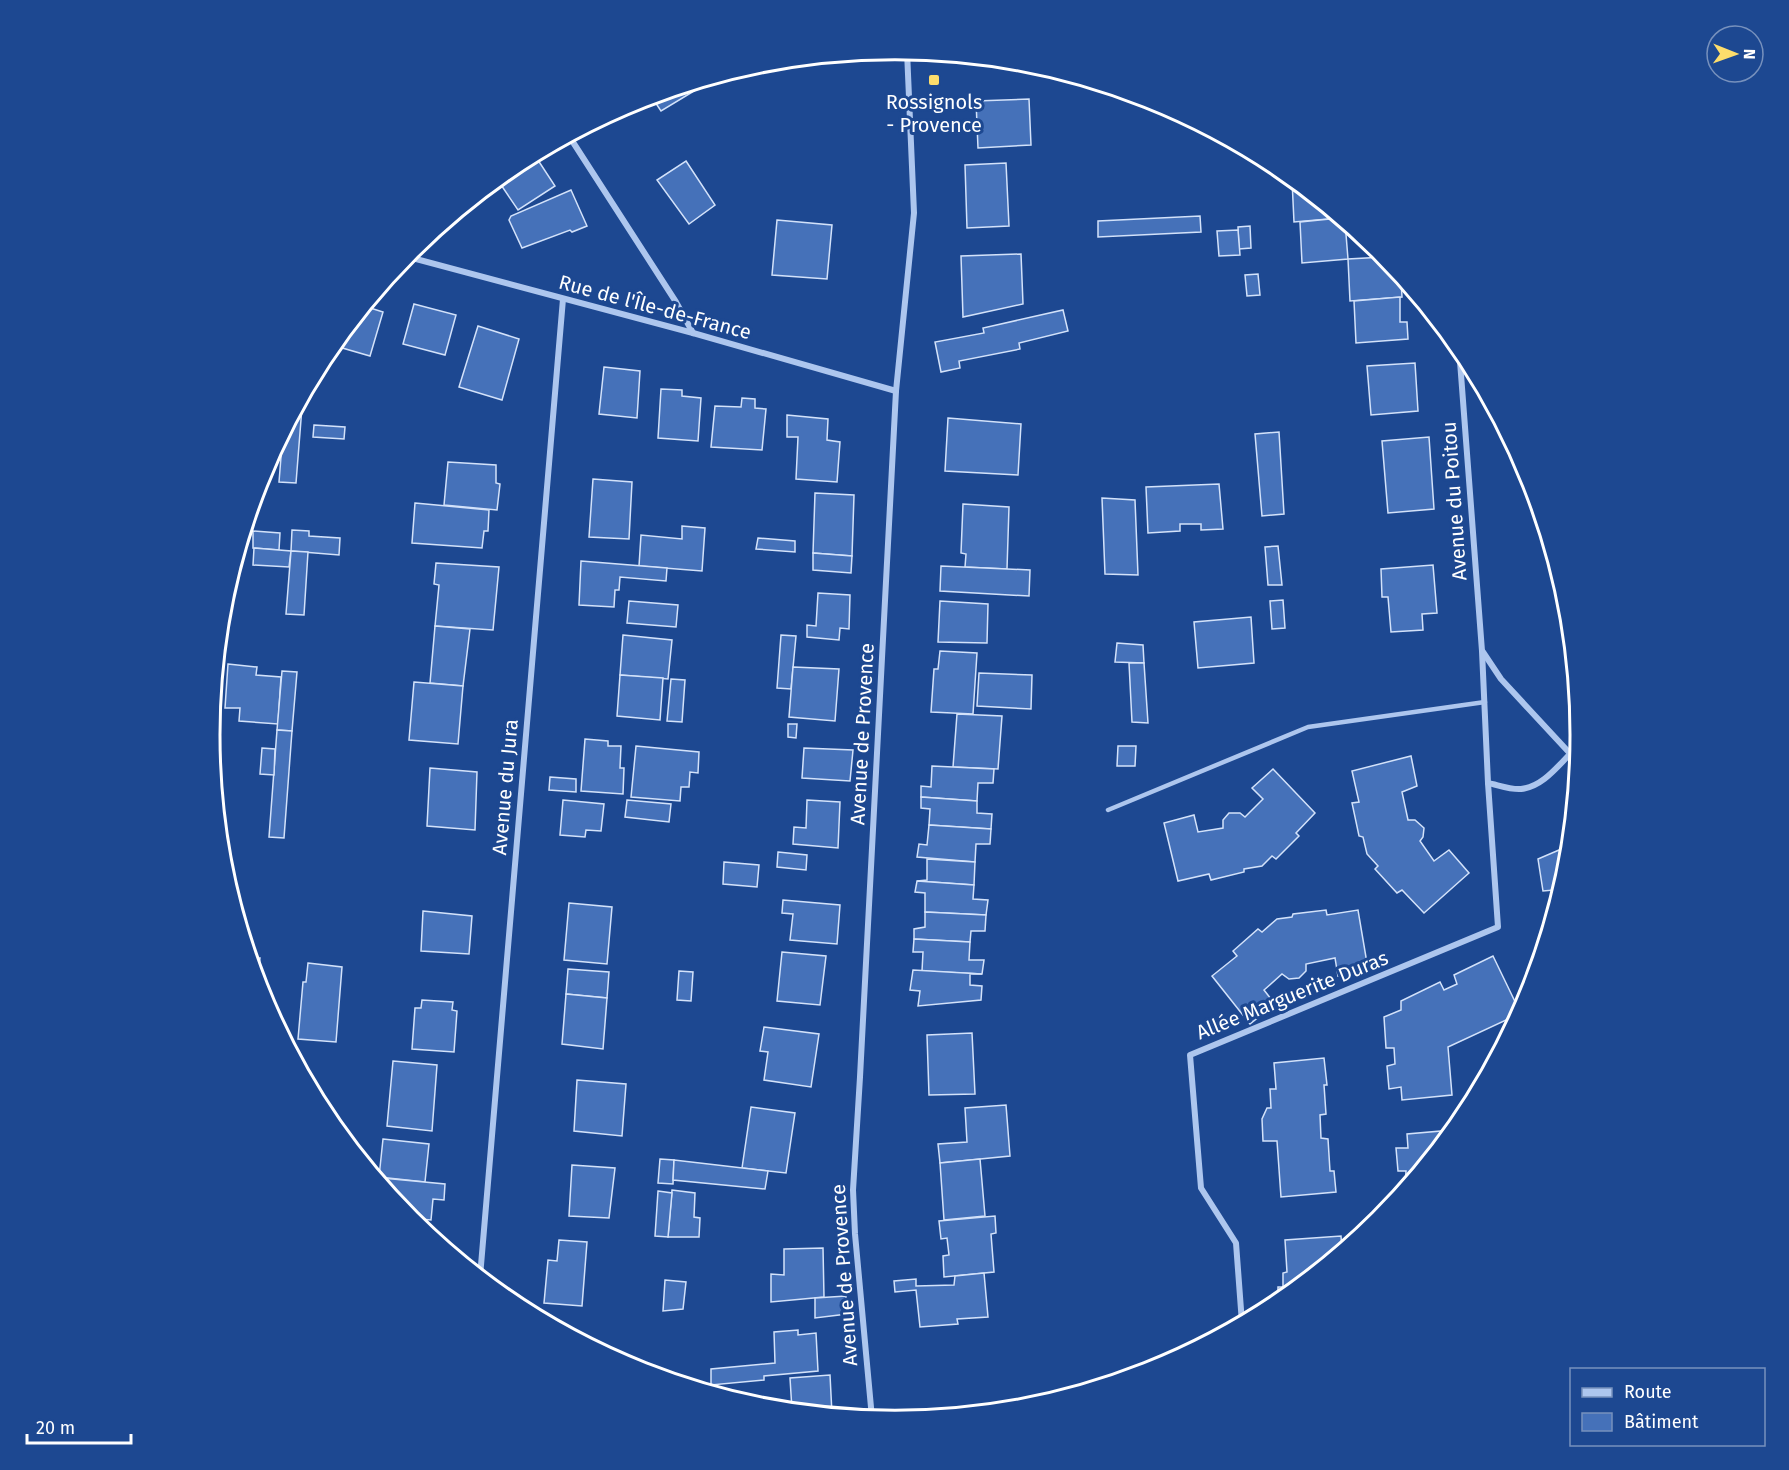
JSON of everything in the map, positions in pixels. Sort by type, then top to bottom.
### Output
[{"type":"street","name":"Avenue de Provence","points":[[871,1409],[852,1190],[896,391],[914,213],[907,60]]},
{"type":"street","points":[[573,142],[676,302],[693,333]]},
{"type":"street","name":"Rue de l'Île-de-France","points":[[416,259],[693,333],[896,391]]},
{"type":"street","name":"Avenue du Jura","points":[[481,1268],[563,299]]},
{"type":"street","name":"Avenue du Poitou","points":[[1460,367],[1482,651],[1488,783]]},
{"type":"street","points":[[1482,651],[1501,679],[1569,751]]},
{"type":"street","points":[[1488,783],[1519,789],[1531,787],[1547,778],[1569,755]]},
{"type":"street","name":"Allée Marguerite Duras","points":[[1241,1314],[1236,1244],[1201,1188],[1190,1055],[1498,927],[1488,783]]},
{"type":"lane","points":[[1108,810],[1308,727],[1485,702]]},
{"type":"building","points":[[694,91],[661,111],[656,104]]},
{"type":"building","points":[[1029,99],[1031,145],[978,148],[976,101]]},
{"type":"building","points":[[539,161],[555,186],[518,210],[502,186]]},
{"type":"building","points":[[686,161],[715,205],[689,224],[657,180]]},
{"type":"building","points":[[1006,163],[1009,226],[967,228],[965,165]]},
{"type":"building","points":[[571,190],[587,226],[522,248],[509,220],[511,216]]},
{"type":"building","points":[[1292,190],[1329,219],[1294,222]]},
{"type":"building","points":[[1200,216],[1201,232],[1098,237],[1098,221]]},
{"type":"building","points":[[1329,219],[1346,234],[1348,259],[1302,263],[1300,222]]},
{"type":"building","points":[[777,220],[832,225],[827,279],[772,275]]},
{"type":"building","points":[[1250,226],[1251,248],[1239,249],[1238,227]]},
{"type":"building","points":[[1238,230],[1240,255],[1219,256],[1217,231]]},
{"type":"building","points":[[1021,254],[1023,304],[963,317],[961,256]]},
{"type":"building","points":[[1372,258],[1402,290],[1402,297],[1350,301],[1348,259]]},
{"type":"building","points":[[1258,274],[1260,295],[1247,296],[1245,275]]},
{"type":"building","points":[[1400,297],[1400,322],[1407,322],[1408,339],[1356,343],[1354,301]]},
{"type":"building","points":[[414,304],[456,315],[445,355],[403,344]]},
{"type":"building","points":[[372,308],[383,312],[370,356],[342,348]]},
{"type":"building","points":[[1063,310],[1068,331],[1019,343],[1020,349],[959,361],[960,368],[941,372],[935,342],[984,333],[983,328]]},
{"type":"building","points":[[478,326],[519,339],[502,400],[459,387]]},
{"type":"building","points":[[1415,363],[1418,411],[1371,415],[1367,366]]},
{"type":"building","points":[[604,367],[640,371],[637,418],[599,414]]},
{"type":"building","points":[[661,389],[682,390],[682,396],[701,398],[698,441],[658,438]]},
{"type":"building","points":[[742,398],[755,399],[755,408],[766,409],[762,450],[711,447],[715,406],[741,407]]},
{"type":"building","points":[[302,413],[296,483],[279,482],[281,454]]},
{"type":"building","points":[[787,415],[828,419],[827,440],[840,442],[837,482],[796,479],[798,437],[787,437]]},
{"type":"building","points":[[948,418],[1021,424],[1018,475],[945,471]]},
{"type":"building","points":[[314,425],[345,427],[344,439],[313,437]]},
{"type":"building","points":[[1279,432],[1284,514],[1262,516],[1255,434]]},
{"type":"building","points":[[1429,437],[1434,509],[1388,513],[1382,441]]},
{"type":"building","points":[[448,462],[496,465],[496,483],[500,484],[497,510],[444,505]]},
{"type":"building","points":[[593,479],[632,482],[629,539],[589,537]]},
{"type":"building","points":[[1219,484],[1223,529],[1201,530],[1201,524],[1180,524],[1180,531],[1148,533],[1146,487]]},
{"type":"building","points":[[815,493],[854,495],[852,556],[813,553]]},
{"type":"building","points":[[1102,498],[1135,500],[1138,575],[1105,574]]},
{"type":"building","points":[[415,503],[489,510],[488,531],[484,531],[482,548],[412,543]]},
{"type":"building","points":[[963,504],[1009,507],[1007,569],[965,567],[966,554],[961,553]]},
{"type":"building","points":[[682,526],[705,528],[702,571],[639,566],[641,535],[682,539]]},
{"type":"building","points":[[292,530],[309,531],[309,536],[340,538],[339,555],[291,551]]},
{"type":"building","points":[[253,531],[280,533],[279,550],[253,548]]},
{"type":"building","points":[[758,538],[795,541],[795,552],[756,549]]},
{"type":"building","points":[[1278,546],[1282,585],[1268,585],[1265,547]]},
{"type":"building","points":[[254,548],[291,551],[289,567],[253,565]]},
{"type":"building","points":[[291,551],[308,552],[304,615],[286,614]]},
{"type":"building","points":[[813,553],[852,556],[851,573],[813,570]]},
{"type":"building","points":[[581,561],[667,568],[666,581],[620,577],[619,590],[615,590],[614,607],[579,605]]},
{"type":"building","points":[[436,563],[499,567],[493,630],[435,626],[439,585],[434,584]]},
{"type":"building","points":[[1433,565],[1437,613],[1422,614],[1423,630],[1391,632],[1388,597],[1382,597],[1381,569]]},
{"type":"building","points":[[941,566],[1030,570],[1029,596],[940,591]]},
{"type":"building","points":[[818,593],[850,595],[849,629],[840,628],[839,640],[807,637],[807,625],[816,626]]},
{"type":"building","points":[[1283,600],[1285,628],[1272,629],[1270,601]]},
{"type":"building","points":[[629,601],[678,605],[676,627],[627,623]]},
{"type":"building","points":[[940,601],[988,604],[987,643],[938,642]]},
{"type":"building","points":[[1251,617],[1254,663],[1198,668],[1194,622]]},
{"type":"building","points":[[435,626],[470,629],[463,686],[430,683]]},
{"type":"building","points":[[623,635],[672,640],[668,679],[620,675]]},
{"type":"building","points":[[781,635],[796,636],[791,689],[777,688]]},
{"type":"building","points":[[1117,643],[1143,645],[1144,663],[1115,662]]},
{"type":"building","points":[[940,651],[977,653],[973,714],[931,712],[934,669],[938,669]]},
{"type":"building","points":[[1129,663],[1144,663],[1148,723],[1132,722]]},
{"type":"building","points":[[228,664],[257,667],[256,675],[281,677],[278,724],[239,721],[240,708],[225,708]]},
{"type":"building","points":[[793,667],[839,669],[835,721],[789,717]]},
{"type":"building","points":[[282,671],[297,672],[292,731],[277,730]]},
{"type":"building","points":[[979,673],[1032,675],[1031,709],[977,706]]},
{"type":"building","points":[[620,675],[663,678],[660,720],[617,716]]},
{"type":"building","points":[[671,679],[685,680],[682,722],[667,721]]},
{"type":"building","points":[[414,682],[463,686],[458,744],[409,740]]},
{"type":"building","points":[[957,714],[1002,716],[998,769],[953,767]]},
{"type":"building","points":[[788,724],[797,724],[796,738],[788,737]]},
{"type":"building","points":[[277,730],[292,731],[284,838],[269,837]]},
{"type":"building","points":[[585,739],[608,741],[608,746],[621,746],[620,768],[624,768],[623,794],[581,791]]},
{"type":"building","points":[[636,746],[699,752],[698,773],[690,772],[689,787],[681,787],[680,801],[631,797]]},
{"type":"building","points":[[1118,746],[1136,746],[1135,766],[1117,766]]},
{"type":"building","points":[[262,748],[275,749],[274,775],[260,774]]},
{"type":"building","points":[[804,748],[853,750],[850,781],[802,778]]},
{"type":"building","points":[[1411,756],[1417,786],[1402,792],[1408,820],[1415,820],[1424,828],[1420,841],[1434,861],[1449,850],[1469,873],[1424,913],[1402,890],[1397,893],[1375,869],[1378,866],[1367,854],[1363,837],[1359,836],[1352,803],[1359,802],[1352,771]]},
{"type":"building","points":[[932,766],[994,769],[993,783],[978,783],[977,801],[921,797],[921,786],[931,787]]},
{"type":"building","points":[[430,768],[477,772],[475,830],[427,826]]},
{"type":"building","points":[[1273,769],[1315,813],[1296,833],[1299,836],[1276,859],[1272,856],[1262,866],[1244,869],[1244,872],[1211,880],[1209,874],[1178,881],[1164,823],[1194,815],[1198,832],[1223,828],[1223,820],[1229,813],[1240,813],[1245,817],[1263,799],[1252,788]]},
{"type":"building","points":[[550,777],[576,779],[576,792],[549,790]]},
{"type":"building","points":[[921,797],[977,801],[977,813],[992,814],[991,829],[929,825],[930,809],[921,808]]},
{"type":"building","points":[[563,800],[604,804],[601,831],[586,830],[585,837],[560,835]]},
{"type":"building","points":[[627,800],[671,804],[669,822],[625,817]]},
{"type":"building","points":[[807,800],[840,802],[838,848],[793,844],[794,827],[806,828]]},
{"type":"building","points":[[929,825],[991,829],[990,844],[976,844],[975,862],[917,857],[919,844],[927,845]]},
{"type":"building","points":[[1560,851],[1551,890],[1543,891],[1538,859]]},
{"type":"building","points":[[778,852],[807,855],[806,870],[777,867]]},
{"type":"building","points":[[927,859],[975,862],[974,885],[917,881],[927,880]]},
{"type":"building","points":[[724,862],[759,865],[757,887],[723,884]]},
{"type":"building","points":[[917,881],[974,885],[973,899],[988,900],[986,915],[925,912],[925,893],[915,892]]},
{"type":"building","points":[[783,900],[840,905],[837,944],[790,940],[793,914],[782,913]]},
{"type":"building","points":[[569,903],[612,907],[607,964],[564,960]]},
{"type":"building","points":[[1326,910],[1327,915],[1358,910],[1368,969],[1338,976],[1335,958],[1306,964],[1306,971],[1299,978],[1289,979],[1282,974],[1264,990],[1275,1004],[1250,1024],[1212,976],[1237,956],[1233,951],[1258,929],[1262,932],[1277,919],[1292,917],[1293,914]]},
{"type":"building","points":[[423,911],[472,916],[469,954],[421,951]]},
{"type":"building","points":[[925,912],[986,915],[985,931],[971,931],[970,942],[914,939],[914,929],[925,927]]},
{"type":"building","points":[[914,939],[970,942],[969,960],[984,960],[982,974],[922,971],[923,952],[913,952]]},
{"type":"building","points":[[782,952],[826,956],[820,1005],[777,1001]]},
{"type":"building","points":[[1493,956],[1515,1001],[1506,1020],[1448,1047],[1452,1095],[1402,1100],[1401,1087],[1389,1089],[1387,1066],[1395,1064],[1394,1048],[1386,1048],[1384,1017],[1401,1010],[1401,1001],[1440,982],[1444,990],[1457,984],[1454,975]]},
{"type":"building","points":[[308,963],[342,967],[336,1042],[298,1039],[303,982],[306,982]]},
{"type":"building","points":[[568,969],[609,972],[607,998],[566,994]]},
{"type":"building","points":[[913,970],[982,974],[970,974],[970,985],[982,986],[981,1000],[918,1006],[920,991],[910,990]]},
{"type":"building","points":[[679,971],[693,972],[691,1001],[677,1000]]},
{"type":"building","points":[[566,994],[607,998],[603,1049],[562,1044]]},
{"type":"building","points":[[422,1000],[453,1002],[452,1010],[457,1011],[454,1052],[412,1049],[415,1008],[421,1008]]},
{"type":"building","points":[[764,1027],[819,1034],[811,1087],[764,1080],[768,1052],[760,1051]]},
{"type":"building","points":[[972,1033],[975,1094],[929,1095],[927,1035]]},
{"type":"building","points":[[1324,1058],[1327,1085],[1324,1085],[1326,1114],[1320,1115],[1321,1138],[1328,1139],[1330,1171],[1334,1171],[1336,1192],[1281,1197],[1277,1141],[1263,1141],[1262,1119],[1267,1108],[1271,1108],[1270,1089],[1276,1089],[1274,1063]]},
{"type":"building","points":[[393,1061],[437,1065],[432,1131],[387,1126]]},
{"type":"building","points":[[577,1080],[626,1084],[622,1136],[574,1131]]},
{"type":"building","points":[[1006,1105],[1010,1156],[940,1163],[938,1144],[967,1142],[965,1108]]},
{"type":"building","points":[[751,1107],[795,1113],[786,1173],[742,1168]]},
{"type":"building","points":[[1441,1131],[1406,1175],[1406,1171],[1398,1171],[1396,1148],[1408,1148],[1407,1134]]},
{"type":"building","points":[[383,1139],[429,1144],[425,1182],[385,1178],[380,1171]]},
{"type":"building","points":[[660,1159],[674,1160],[673,1184],[658,1183]]},
{"type":"building","points":[[980,1159],[985,1216],[944,1220],[940,1163]]},
{"type":"building","points":[[674,1160],[768,1171],[765,1189],[673,1180]]},
{"type":"building","points":[[572,1165],[615,1168],[609,1218],[569,1216]]},
{"type":"building","points":[[386,1178],[445,1184],[444,1200],[433,1199],[431,1220],[425,1219]]},
{"type":"building","points":[[672,1190],[695,1193],[694,1217],[700,1218],[699,1237],[668,1237]]},
{"type":"building","points":[[658,1191],[672,1193],[668,1237],[655,1236]]},
{"type":"building","points":[[995,1216],[996,1233],[991,1234],[994,1272],[944,1277],[943,1256],[949,1255],[947,1238],[941,1239],[939,1221]]},
{"type":"building","points":[[1341,1236],[1341,1241],[1283,1287],[1283,1273],[1287,1272],[1285,1240]]},
{"type":"building","points":[[559,1240],[587,1242],[582,1306],[544,1303],[548,1260],[557,1261]]},
{"type":"building","points":[[823,1248],[824,1297],[771,1302],[771,1274],[784,1275],[784,1249]]},
{"type":"building","points":[[984,1273],[988,1317],[957,1319],[958,1324],[920,1327],[916,1290],[895,1292],[894,1281],[916,1279],[916,1286],[954,1285],[955,1276]]},
{"type":"building","points":[[665,1280],[686,1282],[683,1309],[663,1311]]},
{"type":"building","points":[[846,1296],[847,1314],[815,1318],[815,1298]]},
{"type":"building","points":[[798,1330],[798,1335],[816,1333],[818,1371],[764,1376],[764,1380],[711,1384],[711,1369],[775,1363],[774,1332]]},
{"type":"building","points":[[830,1375],[832,1407],[791,1402],[790,1378]]},
{"type":"place","name":"Rossignols - Provence","points":[[934,80]]}]
